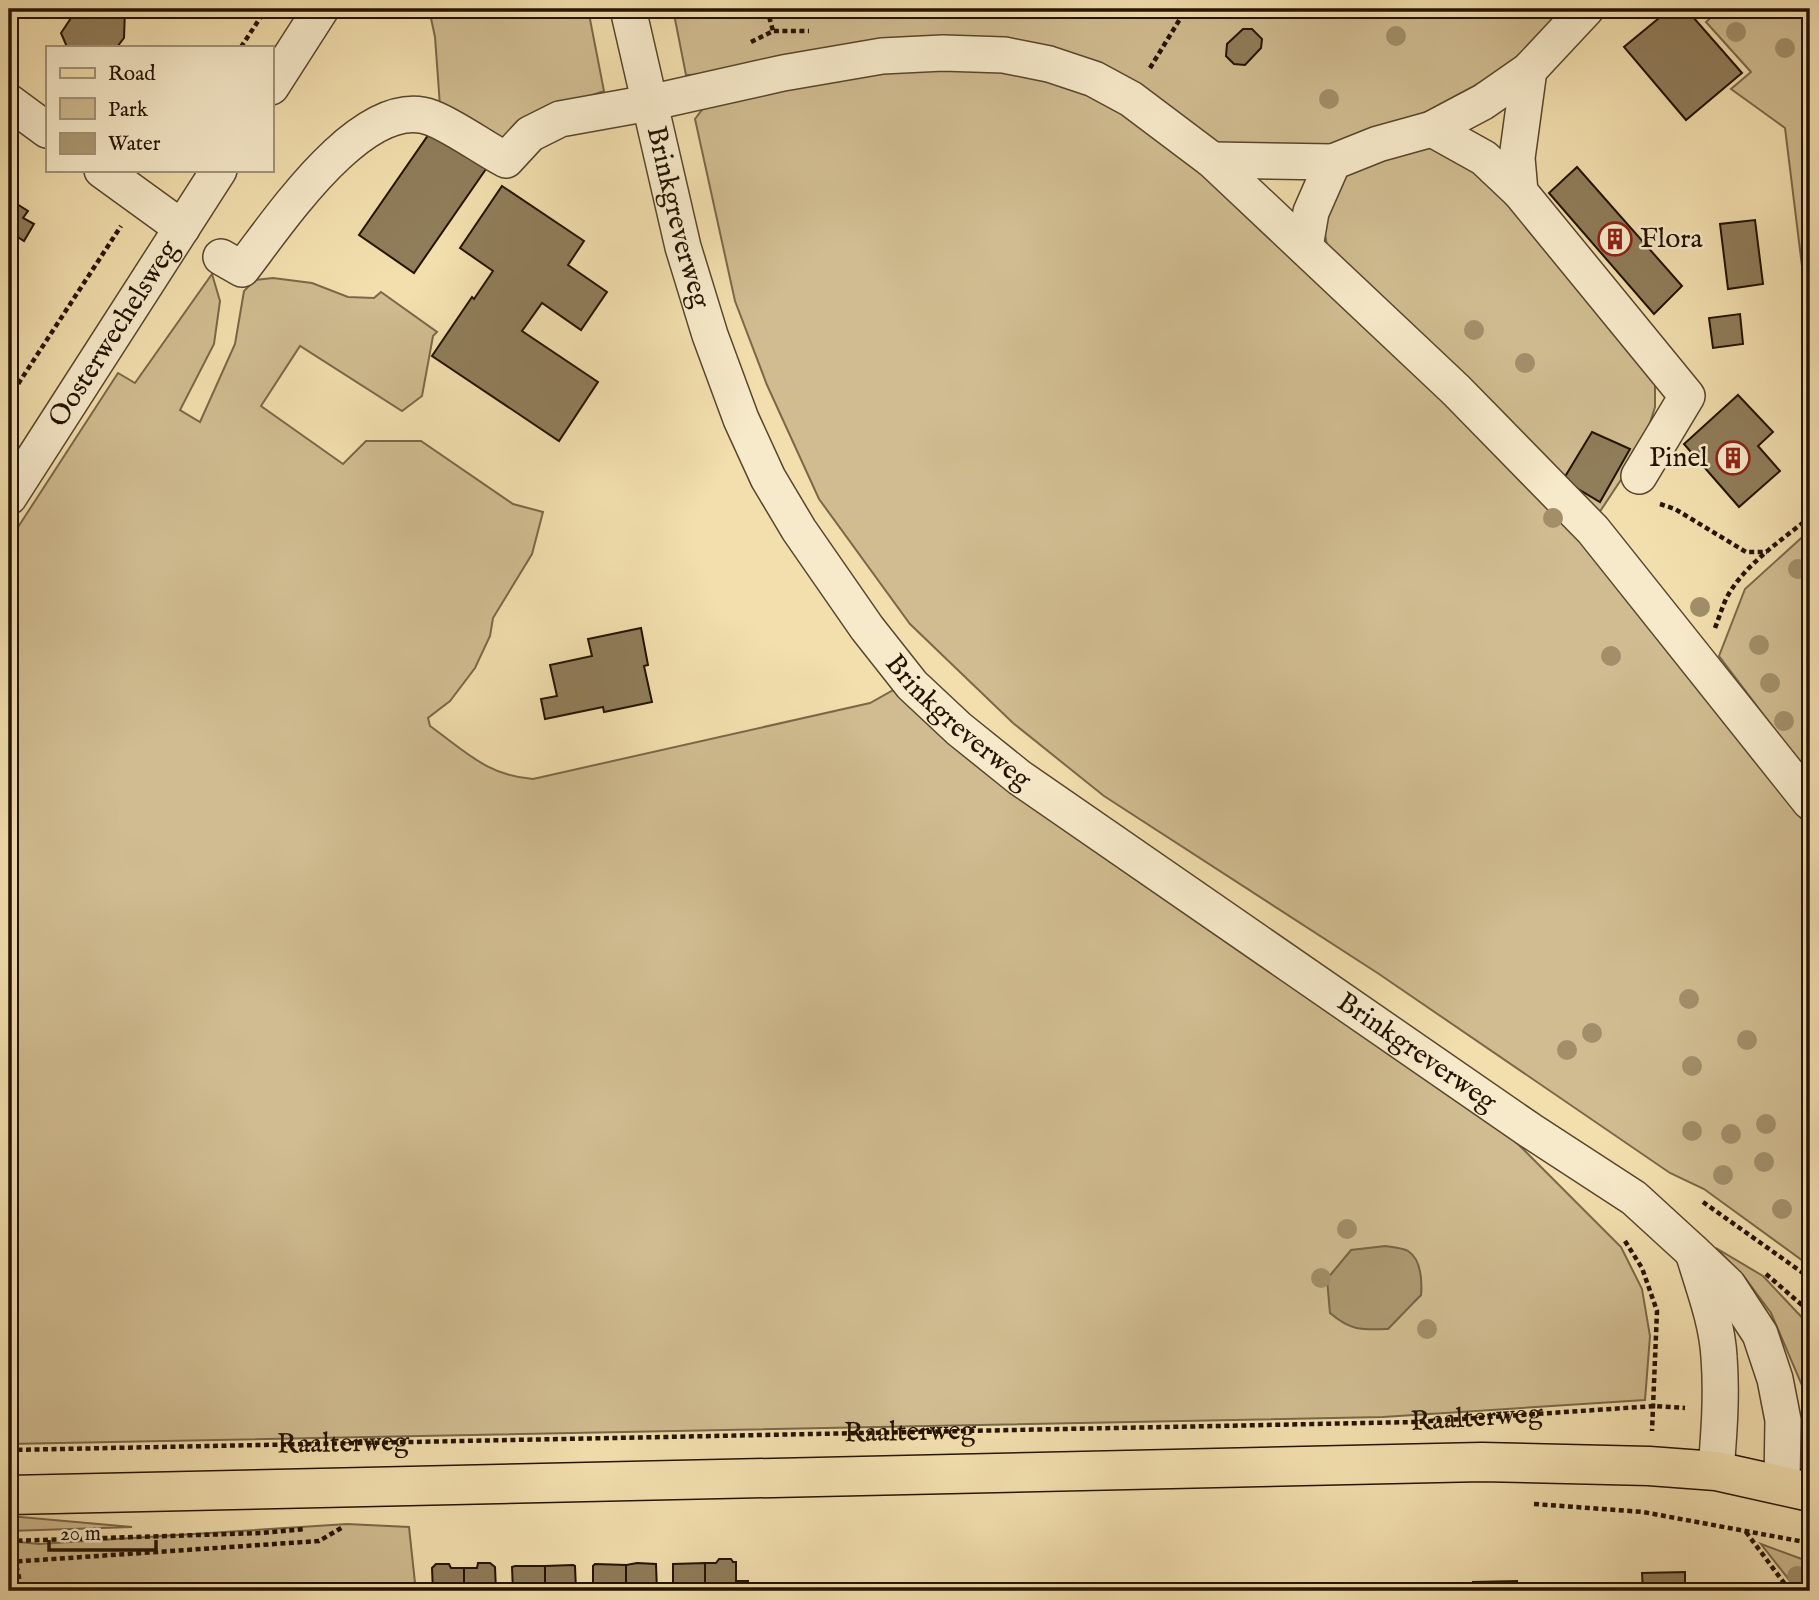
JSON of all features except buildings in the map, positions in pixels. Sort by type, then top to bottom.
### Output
[{"type":"main road","name":"Raalterweg","points":[[9,1495],[1482,1462],[1649,1466],[1716,1471],[1796,1488]]},
{"type":"street","points":[[273,84],[321,9]]},
{"type":"street","name":"Brinkgreverweg","points":[[628,9],[683,247],[710,335],[741,419],[768,478],[799,530],[866,628],[912,684],[959,729],[1020,778],[1531,1131],[1634,1198],[1693,1252],[1728,1285],[1760,1334],[1774,1379],[1796,1488]]},
{"type":"street","points":[[1212,160],[1334,162],[1378,144],[1432,129],[1483,103],[1529,70],[1586,9]]},
{"type":"street","points":[[649,103],[882,56],[943,53],[1004,55],[1049,64],[1094,79],[1131,99],[1212,160],[1456,390],[1593,530],[1810,802]]},
{"type":"street","points":[[1520,192],[1517,158],[1529,70]]},
{"type":"street","points":[[9,102],[46,129]]},
{"type":"street","name":"Brinkgreverweg","points":[[221,257],[242,269],[327,162],[371,127],[398,114],[430,117],[506,160],[530,134],[560,119],[649,103]]},
{"type":"street","points":[[1432,129],[1484,158],[1520,192],[1687,396],[1643,491]]},
{"type":"street","points":[[1305,247],[1311,212],[1334,162]]},
{"type":"street","points":[[105,172],[182,228]]},
{"type":"street","name":"Oosterwechelsweg","points":[[9,497],[218,172]]},
{"type":"street","points":[[1693,1252],[1719,1355],[1720,1412],[1716,1471]]},
{"type":"path","points":[[242,46],[266,9]]},
{"type":"path","points":[[767,9],[774,31]]},
{"type":"path","points":[[1131,99],[1183,14],[1183,9]]},
{"type":"path","points":[[9,398],[140,198]]},
{"type":"path","points":[[1643,491],[1660,504],[1675,509],[1746,552],[1767,552]]},
{"type":"path","points":[[1703,666],[1727,597],[1767,552],[1810,517]]},
{"type":"path","points":[[1703,1202],[1810,1278]]},
{"type":"path","points":[[1620,1234],[1642,1268],[1657,1311],[1655,1406],[1643,1512],[1810,1543]]},
{"type":"path","name":"Raalterweg","points":[[9,1450],[1416,1422],[1655,1406],[1720,1412]]},
{"type":"path","points":[[12,1562],[319,1541],[347,1524]]},
{"type":"path","points":[[1745,1531],[1790,1591]]},
{"type":"path","points":[[11,1541],[12,1562],[22,1591]]},
{"type":"path","points":[[1805,1591],[1810,1587]]},
{"type":"green space","points":[[429,9],[588,9],[604,91],[528,118],[491,147],[440,106],[435,37]]},
{"type":"green space","points":[[673,9],[1567,9],[1528,57],[1405,123],[1349,147],[1217,148],[1018,46],[725,74],[686,75]]},
{"type":"green space","points":[[1720,9],[1810,9],[1810,317],[1785,128],[1731,89],[1751,72],[1706,22]]},
{"type":"green space","points":[[1014,67],[1117,104],[1196,169],[1526,475],[1739,734],[1810,830],[1810,1266],[1704,1189],[1670,1173],[1379,974],[1104,796],[1013,723],[910,624],[819,499],[767,385],[735,301],[695,119],[711,98],[847,73]]},
{"type":"green space","points":[[1413,141],[1473,160],[1655,380],[1655,407],[1642,448],[1597,516],[1327,246],[1323,222],[1346,167]]},
{"type":"green space","points":[[212,274],[220,301],[214,344],[180,410],[200,422],[235,344],[244,291],[255,280],[273,278],[312,283],[348,297],[374,298],[381,292],[437,332],[433,336],[422,396],[402,411],[300,346],[261,406],[343,464],[366,441],[421,441],[513,504],[543,512],[532,554],[493,618],[490,636],[475,668],[450,701],[428,718],[430,726],[490,768],[533,779],[870,703],[897,688],[1513,1139],[1621,1247],[1642,1289],[1650,1336],[1645,1400],[1383,1417],[9,1444],[9,541],[118,373],[135,383]],"holes":[[[1408,1252],[1419,1272],[1421,1295],[1405,1310]]]},
{"type":"green space","points":[[1810,530],[1810,776],[1719,656],[1745,589]]},
{"type":"green space","points":[[1716,1248],[1763,1276],[1810,1326],[1810,1418],[1807,1397],[1771,1313],[1745,1278]]},
{"type":"green space","points":[[9,1516],[132,1527],[9,1531]]},
{"type":"green space","points":[[347,1524],[409,1527],[415,1583],[201,1591],[9,1591],[9,1541],[39,1544]]},
{"type":"green space","points":[[1761,1544],[1810,1562],[1810,1580],[1797,1590]]},
{"type":"water","points":[[1385,1246],[1403,1249],[1413,1255],[1420,1271],[1421,1295],[1388,1329],[1364,1329],[1344,1323],[1330,1313],[1327,1279],[1351,1250]]},
{"type":"place","name":"Flora","points":[[1615,239]]},
{"type":"place","name":"Pinel","points":[[1733,458]]}]
